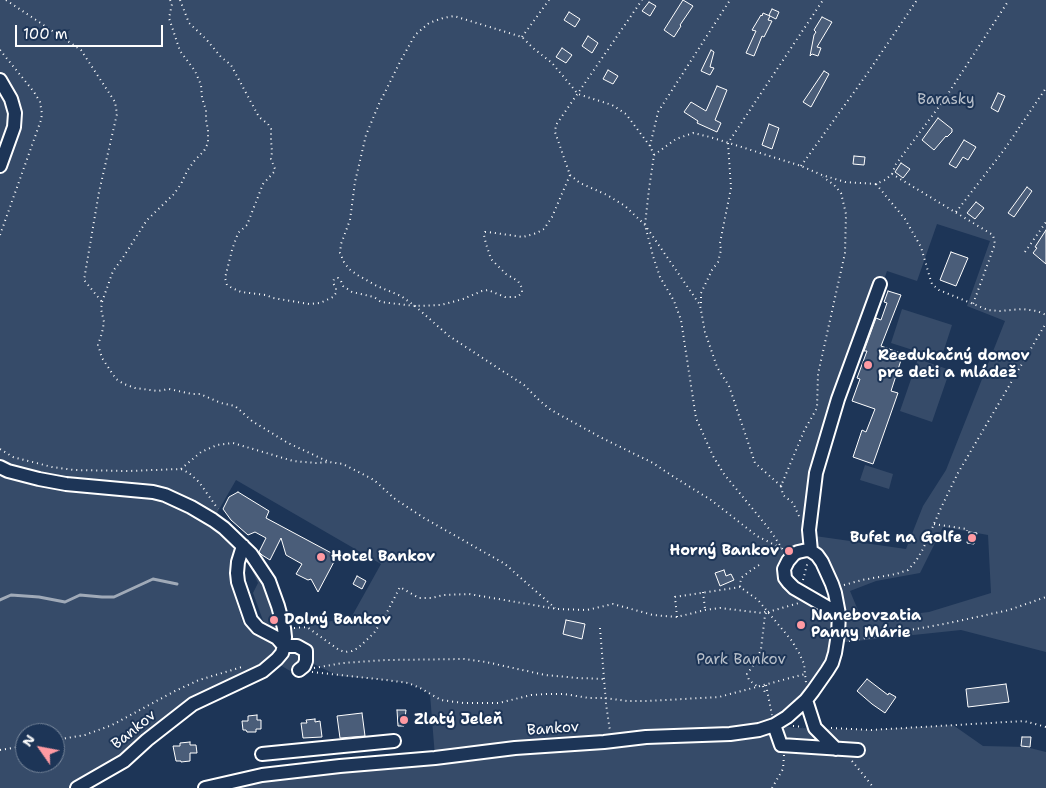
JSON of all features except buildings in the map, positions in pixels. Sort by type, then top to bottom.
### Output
[{"type":"street","points":[[0,80],[12,99],[15,113],[14,128],[0,166]]},
{"type":"street","points":[[811,551],[809,530],[816,473],[838,399],[880,284]]},
{"type":"street","points":[[0,467],[39,479],[66,484],[152,492],[165,495],[178,500],[213,520],[243,546],[257,562],[269,581],[284,628],[284,646]]},
{"type":"street","points":[[243,546],[237,573],[238,582],[251,620],[258,628],[277,638],[284,646],[297,646],[306,651],[306,661],[302,668]]},
{"type":"street","points":[[837,643],[839,614],[835,593],[822,562],[811,551],[803,550],[785,553],[785,578],[790,585],[839,614]]},
{"type":"street","name":"Bankov","points":[[205,788],[262,775],[340,766],[435,758],[515,748],[730,734],[759,730],[787,717],[806,700],[832,663],[837,643]]},
{"type":"street","name":"Bankov","points":[[77,788],[124,760],[193,704],[263,671],[277,659],[282,653],[284,646]]},
{"type":"street","points":[[806,700],[815,728],[836,748]]},
{"type":"street","points":[[774,724],[781,745],[858,750]]},
{"type":"street","points":[[262,754],[394,740]]},
{"type":"street","points":[[340,766],[368,743]]},
{"type":"path","points":[[6,0],[81,50],[115,102],[117,114],[99,192],[84,280],[102,302]]},
{"type":"path","points":[[170,0],[172,4],[169,18],[180,51],[195,71],[201,85],[202,98],[206,110],[208,143],[204,151],[194,160],[174,194],[147,220],[113,271],[101,309],[104,322],[98,345],[102,358],[116,379],[135,388],[158,391],[169,389],[200,394],[235,406],[252,421],[288,443],[329,462]]},
{"type":"path","points":[[180,0],[189,23],[231,65],[259,117],[272,129],[270,140],[271,159],[275,169],[263,184],[247,225],[238,233],[225,278],[227,284],[232,288],[241,292],[309,304],[320,303],[333,297],[336,293],[333,283],[334,279],[338,278],[343,286],[352,292],[374,297],[382,302],[415,306],[441,305],[488,290],[505,297],[517,297],[522,293],[522,288],[518,281],[506,274],[491,259],[486,244],[485,232],[522,237],[538,233],[544,229],[552,217],[570,175]]},
{"type":"path","points":[[522,36],[549,0]]},
{"type":"path","points":[[642,0],[556,125],[556,132],[570,175],[580,183],[607,195],[625,206],[645,225],[700,305]]},
{"type":"path","points":[[650,146],[658,112],[730,0]]},
{"type":"path","points":[[781,486],[755,463],[729,386],[717,367],[705,332],[700,305],[702,293],[712,270],[718,262],[731,188],[728,143],[823,0]]},
{"type":"path","points":[[801,166],[917,0]]},
{"type":"path","points":[[654,156],[676,139],[693,133],[801,166],[845,182],[876,184],[886,180],[944,100],[1007,3]]},
{"type":"path","points":[[454,16],[522,36],[552,64],[578,94],[612,105],[626,114],[650,146],[654,156],[645,225],[660,277],[674,301],[681,320],[696,418],[713,456],[724,474],[770,530],[785,553],[757,536],[711,500],[653,463],[551,410],[524,385],[449,336],[402,296],[359,276],[349,269],[344,262],[340,253],[341,244],[350,220],[355,182],[366,135],[379,104],[415,35],[429,23],[454,16]]},
{"type":"path","points":[[956,212],[1004,150],[1046,88]]},
{"type":"path","points":[[892,174],[993,235],[995,244],[973,304]]},
{"type":"path","points":[[800,520],[793,503],[783,495],[781,486],[804,431],[817,408],[818,374],[845,253],[846,214],[840,193],[834,184],[822,175]]},
{"type":"path","points":[[876,184],[905,219],[921,247],[932,284],[939,290],[988,310],[1022,309],[1037,311],[1046,316]]},
{"type":"path","points":[[1025,252],[1046,222]]},
{"type":"path","points":[[835,593],[843,585],[908,570],[916,561],[958,473],[1046,322]]},
{"type":"path","points":[[181,469],[201,452],[217,445],[233,443],[293,460],[343,464],[374,480],[395,499],[424,518],[505,564],[557,609]]},
{"type":"path","points":[[0,449],[13,457],[52,467],[74,470],[181,469],[199,482],[211,499]]},
{"type":"path","points":[[934,524],[967,531]]},
{"type":"path","points":[[799,591],[811,551]]},
{"type":"path","points":[[740,587],[741,578],[759,565]]},
{"type":"path","points":[[284,628],[307,627],[338,650],[352,651],[374,633],[400,587],[419,598],[469,594],[557,609],[587,610],[613,604],[653,615],[677,617],[720,608],[762,613],[813,599]]},
{"type":"path","points":[[302,668],[339,676],[408,683],[441,700],[457,702],[499,702],[531,695],[547,694],[627,701],[719,697],[805,674],[804,664],[792,642],[758,600],[740,587],[675,597],[677,617]]},
{"type":"path","points":[[703,592],[705,610]]},
{"type":"path","points":[[837,643],[950,623],[1008,610],[1046,597]]},
{"type":"path","points":[[758,687],[749,680],[747,674],[757,660],[761,649],[767,612]]},
{"type":"path","points":[[600,628],[605,698],[612,741]]},
{"type":"path","points":[[302,668],[319,668],[343,663],[386,660],[464,659],[545,675],[604,679]]},
{"type":"path","points":[[65,738],[86,735],[112,725],[199,680],[246,666]]},
{"type":"path","points":[[764,685],[765,693]]},
{"type":"path","points":[[764,685],[774,724],[870,730],[1024,721],[1046,727]]},
{"type":"path","points":[[772,788],[783,769],[784,752],[781,745]]},
{"type":"path","points":[[0,750],[15,748]]},
{"type":"path","points":[[836,748],[848,757],[874,788]]},
{"type":"green space","points":[[0,0],[1046,0],[1046,652],[961,630],[837,643],[820,682],[775,725],[797,728],[870,730],[953,725],[983,746],[1026,747],[1046,752],[1046,788],[205,788],[435,757],[430,694],[408,683],[339,676],[307,661],[299,670],[292,672],[280,665],[277,659],[193,704],[77,788],[0,788]],"holes":[[[937,224],[990,241],[967,306],[1005,321],[946,470],[923,506],[906,549],[815,536],[819,475],[887,271],[917,281]],[[236,480],[381,564],[352,616],[307,627],[284,628],[251,554],[213,520]],[[943,527],[988,535],[991,593],[929,612],[862,620],[850,591],[876,581],[920,573]],[[803,550],[827,572],[839,613],[784,574]],[[238,555],[250,566],[258,583],[253,593],[265,626],[274,641],[243,623],[231,585]]]},
{"type":"green space","points":[[902,309],[952,325],[941,359],[891,343]]},
{"type":"green space","points":[[918,359],[950,370],[932,422],[900,411]]},
{"type":"green space","points":[[865,465],[893,474],[889,489],[860,480]]},
{"type":"waterway","points":[[0,600],[11,595],[39,597],[65,602],[80,595],[114,597],[153,579],[177,584]]},
{"type":"place","name":"Reedukačný domov pre deti a mládež","points":[[868,365]]},
{"type":"place","name":"Bufet na Golfe","points":[[972,538]]},
{"type":"place","name":"Horný Bankov","points":[[789,551]]},
{"type":"place","name":"Hotel Bankov","points":[[321,557]]},
{"type":"place","name":"Dolný Bankov","points":[[274,620]]},
{"type":"place","name":"Nanebovzatia Panny Márie","points":[[801,625]]},
{"type":"place","name":"Zlatý Jeleň","points":[[404,720]]},
{"type":"park label","name":"Barasky","points":[[946,100]]},
{"type":"park label","name":"Park Bankov","points":[[741,660]]}]
